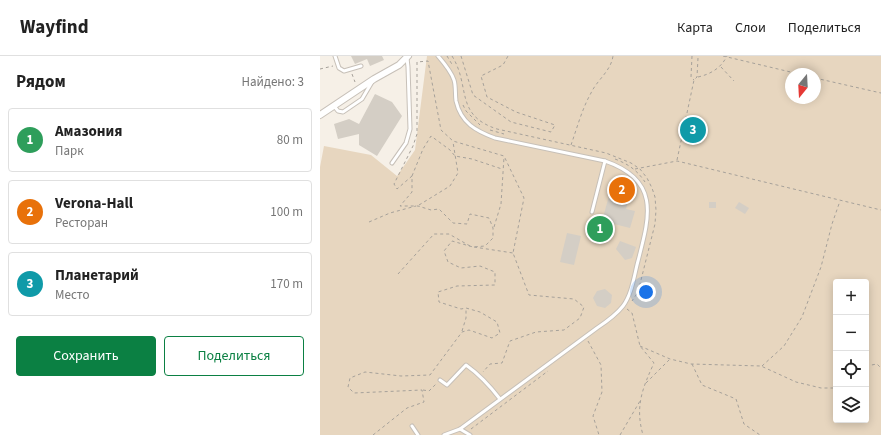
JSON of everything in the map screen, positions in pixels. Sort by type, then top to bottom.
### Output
[{"type":"street","points":[[320,115],[374,79],[399,66],[407,57]]},
{"type":"lane","points":[[335,56],[339,68],[344,71],[361,66]]},
{"type":"lane","points":[[438,56],[454,80],[458,108],[462,116],[472,128],[495,138],[604,161],[626,170],[644,191],[648,207],[648,219],[645,234],[632,284],[623,306],[616,314],[460,429],[444,435]]},
{"type":"lane","points":[[392,163],[406,143],[410,129],[407,57]]},
{"type":"lane","points":[[334,105],[338,111],[343,112],[362,99],[374,79]]},
{"type":"lane","points":[[592,212],[604,161]]},
{"type":"lane","points":[[440,380],[447,385],[466,365],[480,375],[490,385],[500,399]]},
{"type":"lane","points":[[412,426],[418,435]]},
{"type":"lane","points":[[460,429],[470,435]]},
{"type":"path","points":[[447,56],[455,69]]},
{"type":"path","points":[[452,56],[458,65],[462,78],[465,100],[469,109],[477,119],[487,126],[606,153],[620,157],[640,169],[652,188],[655,197],[656,210],[655,224],[638,292],[632,302],[641,268]]},
{"type":"path","points":[[461,56],[473,94],[511,122],[551,132],[555,124],[516,112],[487,97],[481,76],[503,64],[508,56]]},
{"type":"path","points":[[571,145],[591,93],[596,84],[609,68],[613,56]]},
{"type":"path","points":[[723,56],[785,70]]},
{"type":"path","points":[[677,161],[694,80],[697,77],[712,72],[721,66],[727,56]]},
{"type":"path","points":[[694,80],[691,77],[693,57],[699,57],[697,77]]},
{"type":"path","points":[[412,176],[397,189],[394,184],[418,134],[417,62],[428,61],[441,130],[453,141],[504,156],[524,198],[514,253],[529,295],[574,299],[584,307],[580,318],[564,330],[536,332],[510,341],[502,363],[490,364],[480,375]]},
{"type":"path","points":[[320,69],[338,64]]},
{"type":"path","points":[[721,66],[734,81]]},
{"type":"path","points":[[351,70],[358,90]]},
{"type":"path","points":[[821,79],[881,93]]},
{"type":"path","points":[[461,101],[466,111],[481,126]]},
{"type":"path","points":[[489,130],[508,135]]},
{"type":"path","points":[[493,228],[489,218],[470,214],[467,224],[453,223],[439,209],[431,210],[418,206],[400,206],[412,192],[412,176],[423,149],[431,136],[450,150],[455,156],[472,159],[502,169]]},
{"type":"path","points":[[369,222],[390,213],[418,206],[450,186],[458,173],[453,141]]},
{"type":"path","points":[[398,274],[434,234],[449,234],[473,247],[485,246],[493,238],[493,228],[501,204],[504,156]]},
{"type":"path","points":[[610,158],[635,169],[647,186]]},
{"type":"path","points":[[635,169],[677,161],[881,210]]},
{"type":"path","points":[[761,366],[784,346],[802,317],[821,267],[840,200]]},
{"type":"path","points":[[462,332],[469,330],[492,338],[500,333],[497,322],[480,312],[466,308],[461,309],[439,302],[438,292],[456,286],[494,285],[495,272],[480,266],[460,268],[448,262],[444,251],[452,241],[473,247],[514,253]]},
{"type":"path","points":[[623,306],[632,313],[640,346],[654,363],[644,385],[640,400],[639,410],[643,435]]},
{"type":"path","points":[[627,310],[629,306]]},
{"type":"path","points":[[440,380],[429,392],[422,390],[354,393],[348,387],[350,378],[365,372],[401,376],[430,375],[462,332],[466,318],[466,308]]},
{"type":"path","points":[[585,337],[601,365],[602,392],[593,416],[599,435]]},
{"type":"path","points":[[640,346],[670,359],[691,364],[761,366],[796,382],[821,388],[833,388]]},
{"type":"path","points":[[644,385],[670,359]]},
{"type":"path","points":[[691,364],[702,385],[736,399],[744,424],[760,435]]},
{"type":"path","points":[[869,365],[877,364],[881,368]]},
{"type":"path","points":[[466,432],[551,369]]},
{"type":"path","points":[[373,435],[407,408],[424,402],[422,390]]},
{"type":"path","points":[[620,435],[640,400]]},
{"type":"shaded area","points":[[427,56],[881,56],[881,435],[320,435],[320,167],[324,146],[371,155],[397,176],[415,150]]},
{"type":"building","points":[[351,56],[382,56],[384,60],[370,66],[367,59],[355,64]]},
{"type":"building","points":[[375,94],[392,102],[402,116],[377,156],[359,145],[359,134],[338,139],[334,124],[349,119],[359,124]]},
{"type":"building","points":[[691,125],[695,125],[697,126],[697,134],[691,135],[688,132],[688,128]]},
{"type":"building","points":[[614,178],[633,183],[626,209],[635,211],[630,228],[602,221]]},
{"type":"building","points":[[709,202],[716,202],[716,208],[709,208]]},
{"type":"building","points":[[739,202],[749,208],[745,214],[735,208]]},
{"type":"building","points":[[567,233],[581,236],[574,265],[560,262]]},
{"type":"building","points":[[620,241],[636,247],[632,258],[625,260],[616,249]]},
{"type":"building","points":[[605,289],[612,295],[611,303],[605,308],[597,306],[593,298],[597,291]]},
{"type":"place","name":"Планетарий","points":[[693,130]]},
{"type":"place","name":"Verona-Hall","points":[[622,190]]},
{"type":"place","name":"Амазония","points":[[600,229]]}]
